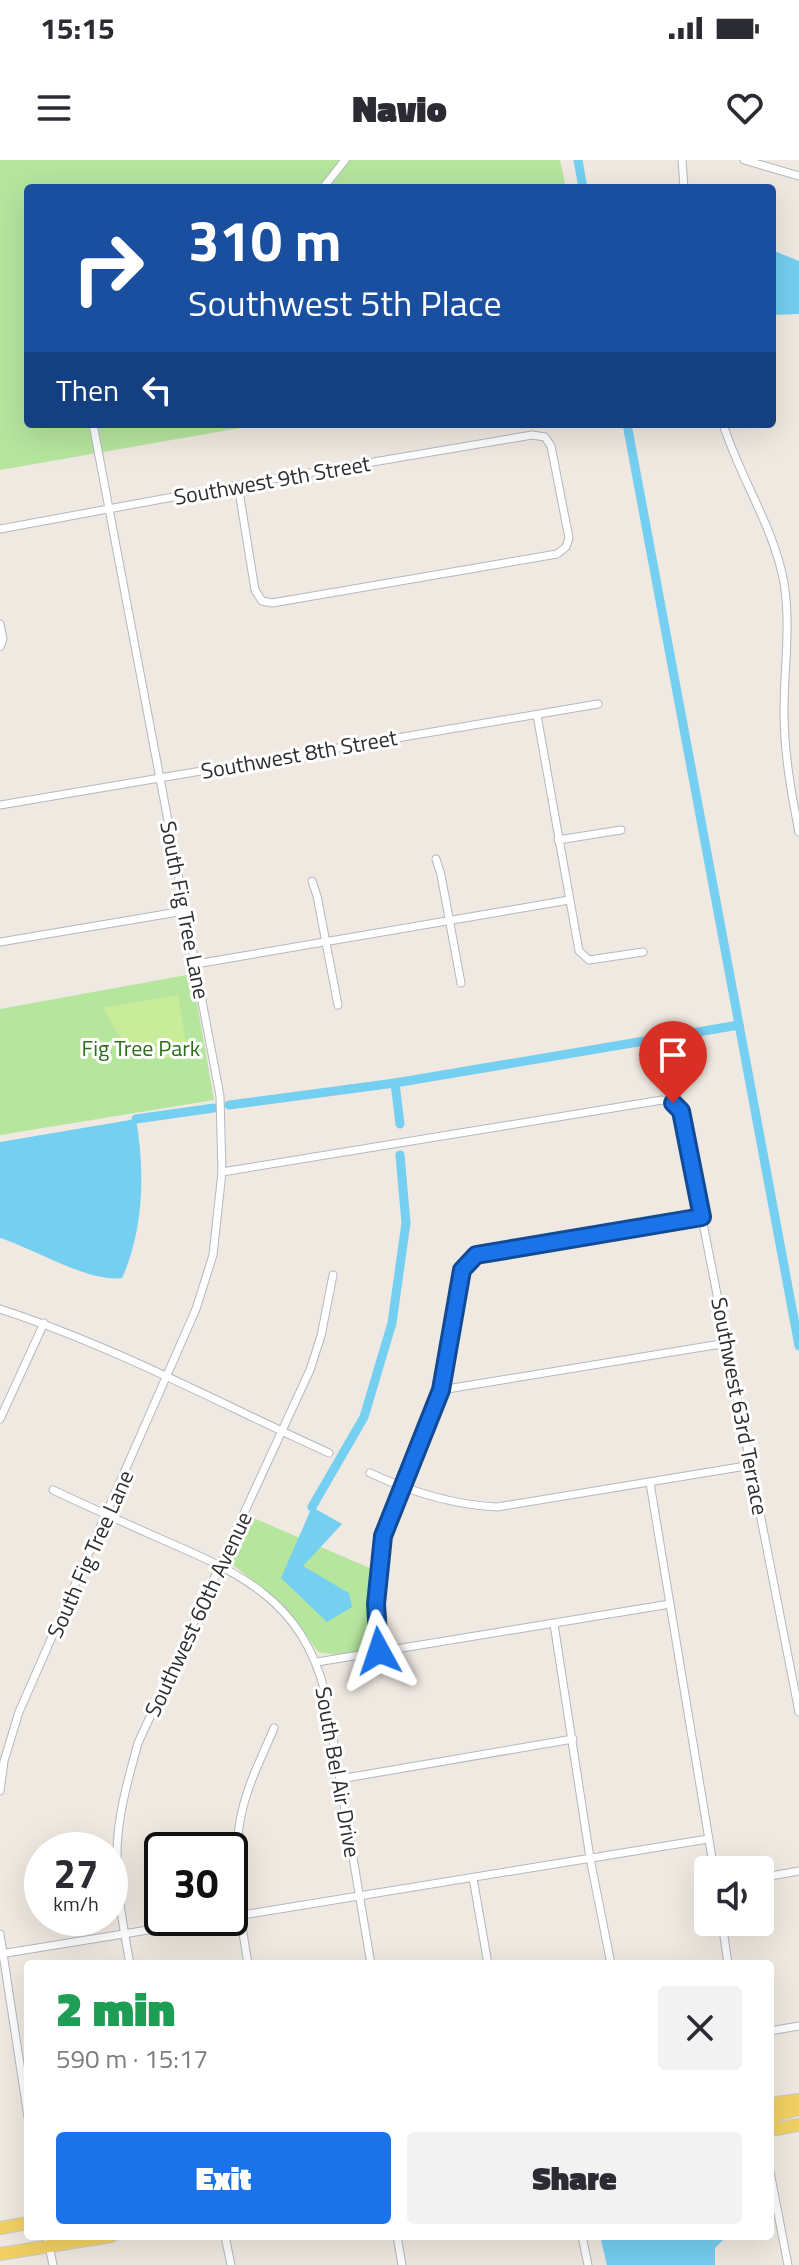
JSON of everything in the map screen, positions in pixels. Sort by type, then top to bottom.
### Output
[{"type":"main road","points":[[774,2103],[799,2100]]},
{"type":"main road","points":[[774,2117],[799,2109]]},
{"type":"main road","points":[[774,2129],[799,2125]]},
{"type":"main road","points":[[0,2228],[24,2224]]},
{"type":"main road","points":[[0,2254],[48,2241]]},
{"type":"street","points":[[326,184],[345,160]]},
{"type":"street","points":[[682,160],[684,184]]},
{"type":"street","points":[[744,160],[799,176]]},
{"type":"street","name":"South Fig Tree Lane","points":[[0,1791],[4,1761],[19,1712],[196,1309],[213,1255],[222,1172],[220,1096],[94,428]]},
{"type":"street","points":[[724,428],[774,543],[784,583],[788,620],[784,746],[799,832]]},
{"type":"street","name":"Southwest 9th Street","points":[[0,529],[238,485],[532,435],[545,437],[551,446],[569,538],[566,547],[557,554],[272,603],[262,601],[255,590],[238,485]]},
{"type":"street","points":[[0,624],[3,639],[0,647]]},
{"type":"street","name":"Southwest 8th Street","points":[[0,805],[598,704]]},
{"type":"street","points":[[537,715],[579,951],[589,960],[643,952]]},
{"type":"street","points":[[558,840],[621,830]]},
{"type":"street","points":[[436,859],[461,983]]},
{"type":"street","points":[[312,881],[338,1005]]},
{"type":"street","points":[[196,964],[569,900]]},
{"type":"street","points":[[0,942],[184,911]]},
{"type":"street","name":"Southwest 63rd Terrace","points":[[222,1172],[662,1100],[673,1103],[681,1111],[799,1712]]},
{"type":"street","points":[[379,1651],[376,1604],[383,1536],[441,1390],[462,1270],[476,1255],[702,1217]]},
{"type":"street","name":"Southwest 60th Avenue","points":[[119,1832],[138,1743],[282,1432],[317,1347],[333,1275]]},
{"type":"street","points":[[0,1309],[44,1323],[168,1377],[329,1453]]},
{"type":"street","points":[[0,1419],[44,1323]]},
{"type":"street","points":[[441,1390],[727,1343]]},
{"type":"street","points":[[370,1473],[402,1488],[473,1506],[497,1507],[752,1465]]},
{"type":"street","points":[[650,1483],[711,1856]]},
{"type":"street","name":"South Bel Air Drive","points":[[53,1490],[220,1565],[250,1582],[297,1628],[317,1662],[325,1692],[370,1960]]},
{"type":"street","points":[[317,1662],[670,1604]]},
{"type":"street","points":[[554,1624],[590,1858],[610,1960]]},
{"type":"street","points":[[239,1832],[240,1817],[252,1778],[274,1728]]},
{"type":"street","points":[[340,1779],[573,1739]]},
{"type":"street","points":[[248,1914],[708,1839]]},
{"type":"street","points":[[774,1875],[799,1871]]},
{"type":"street","points":[[473,1878],[487,1960]]},
{"type":"street","points":[[0,1934],[24,2093]]},
{"type":"street","points":[[1,1954],[113,1936]]},
{"type":"street","name":"Southwest 60th Avenue","points":[[125,1936],[129,1960]]},
{"type":"street","points":[[243,1936],[247,1960]]},
{"type":"street","points":[[724,1936],[727,1960]]},
{"type":"street","points":[[774,2030],[799,2026]]},
{"type":"street","points":[[774,2193],[788,2265]]},
{"type":"street","points":[[226,2240],[231,2265]]},
{"type":"street","points":[[398,2240],[402,2265]]},
{"type":"street","points":[[583,2240],[588,2265]]},
{"type":"street","points":[[48,2241],[53,2265]]},
{"type":"green space","points":[[0,160],[560,160],[565,184],[24,184],[24,428],[240,428],[0,470]]},
{"type":"green space","name":"Fig Tree Park","points":[[192,974],[214,1100],[0,1135],[0,1009]]},
{"type":"green space","points":[[178,995],[188,1056],[157,1058],[135,1052],[119,1035],[104,1008]]},
{"type":"green space","points":[[249,1516],[372,1569],[372,1644],[346,1654],[318,1652],[275,1598],[233,1565],[232,1557]]},
{"type":"water","points":[[776,252],[799,261],[799,314],[776,315]]},
{"type":"water","points":[[136,1119],[141,1159],[141,1200],[135,1240],[122,1278],[78,1270],[0,1238],[0,1142]]},
{"type":"water","points":[[312,1507],[342,1524],[303,1566],[349,1593],[352,1607],[327,1622],[281,1578]]},
{"type":"water","points":[[601,2240],[723,2240],[715,2248],[715,2265],[607,2265]]},
{"type":"waterway","points":[[578,160],[582,184]]},
{"type":"waterway","points":[[628,428],[799,1346]]},
{"type":"waterway","points":[[229,1105],[395,1083],[739,1025]]},
{"type":"waterway","points":[[395,1083],[400,1124]]},
{"type":"waterway","points":[[136,1119],[214,1108]]},
{"type":"waterway","points":[[312,1507],[364,1417],[392,1323],[406,1223],[400,1155]]},
{"type":"route","points":[[379,1651],[376,1604],[383,1536],[441,1390],[462,1270],[476,1255],[702,1217],[681,1111],[673,1103]]}]
